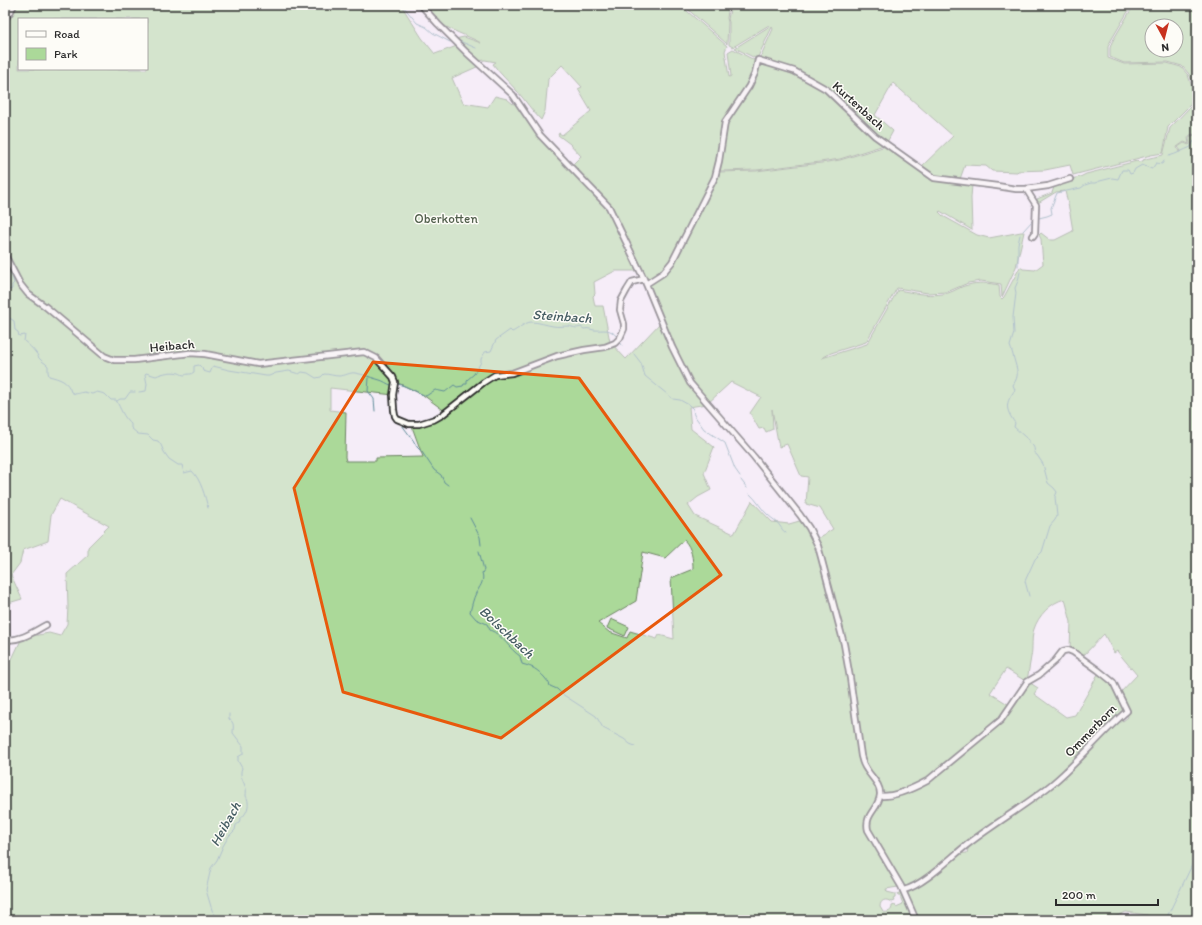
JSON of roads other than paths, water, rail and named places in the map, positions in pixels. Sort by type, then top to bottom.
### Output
[{"type":"street","points":[[5,19],[14,5]]},
{"type":"street","points":[[421,5],[466,52],[510,92],[519,102],[527,118],[538,132],[609,207],[644,279],[672,347],[690,383],[754,457],[809,528],[821,558],[844,644],[862,758],[865,767],[877,785],[880,796],[868,819],[868,830],[904,890],[916,920]]},
{"type":"street","points":[[5,9],[11,11]]},
{"type":"street","name":"Kurtenbach","points":[[646,284],[663,273],[672,262],[715,177],[725,122],[749,86],[755,73],[758,60],[794,71],[826,89],[875,136],[934,178],[1026,189],[1048,186],[1070,178]]},
{"type":"street","points":[[1026,189],[1036,205],[1035,233],[1033,236]]},
{"type":"street","name":"Heibach","points":[[5,255],[20,284],[28,294],[46,307],[104,356],[114,360],[134,360],[190,353],[205,354],[258,364],[364,352],[376,358],[393,377],[395,382],[393,395],[395,416],[397,419],[414,424],[438,418],[495,375],[515,372],[558,356],[608,346],[617,342],[624,329],[620,307],[622,297],[632,282],[644,279]]},
{"type":"street","points":[[5,640],[13,640],[24,637],[46,625]]},
{"type":"street","name":"Ommerborn","points":[[880,796],[886,796],[914,788],[927,782],[1001,720],[1027,682],[1039,675],[1055,662],[1064,651],[1068,650],[1073,652],[1113,682],[1127,712],[1053,783],[971,842],[926,878],[904,890]]},
{"type":"waterway","points":[[400,5],[403,6],[417,23],[450,42]]},
{"type":"waterway","points":[[457,40],[476,48]]},
{"type":"waterway","points":[[1169,156],[1191,147],[1193,142],[1197,141]]},
{"type":"waterway","points":[[1039,218],[1052,214],[1051,208],[1057,193],[1081,188],[1091,183],[1112,178],[1118,179],[1122,170],[1128,170],[1130,174],[1142,165],[1152,169],[1156,163],[1162,164],[1164,161]]},
{"type":"waterway","points":[[1023,231],[1033,220]]},
{"type":"waterway","points":[[1018,266],[1018,244],[1020,235]]},
{"type":"waterway","name":"Heibach","points":[[5,263],[14,283],[12,285],[12,289],[8,290],[8,300],[5,307]]},
{"type":"waterway","points":[[1020,272],[1015,288],[1016,293],[1013,317],[1014,333],[1010,346],[1016,366],[1017,378],[1013,385],[1015,390],[1008,402],[1008,410],[1015,423],[1014,427],[1029,440],[1029,443],[1033,446],[1034,453],[1043,464],[1048,483],[1057,492],[1055,497],[1057,516],[1050,526],[1042,552],[1035,559],[1025,581],[1029,596]]},
{"type":"waterway","name":"Heibach","points":[[5,315],[14,321],[15,330],[18,332],[19,336],[25,335],[24,341],[37,354],[39,359],[48,366],[49,376],[66,383],[71,392],[75,394],[84,392],[92,394],[97,392],[105,394],[111,400],[116,400],[124,416],[131,424],[131,428],[138,434],[148,435],[153,440],[158,441],[169,459],[178,465],[182,465],[184,473],[192,471],[200,483],[208,508]]},
{"type":"waterway","name":"Steinbach","points":[[398,384],[426,396],[435,390],[445,392],[454,385],[457,387],[463,386],[464,384],[467,384],[467,380],[474,374],[485,352],[491,351],[496,340],[510,330],[512,332],[531,322],[555,326],[607,330],[612,332],[617,337]]},
{"type":"waterway","name":"Steinbach","points":[[634,354],[641,363],[645,376],[673,399],[680,400],[689,405],[693,409],[694,415],[704,429],[725,443],[735,469],[740,476]]},
{"type":"waterway","name":"Steinbach","points":[[139,392],[146,391],[146,373],[156,376],[164,373],[176,372],[185,375],[194,372],[194,366],[199,365],[203,371],[210,373],[213,366],[266,376],[289,371],[299,374],[302,372],[308,373],[316,378],[321,377],[324,374],[339,376],[355,373],[381,380],[391,385]]},
{"type":"waterway","name":"Bolschbach","points":[[369,378],[368,391],[374,399],[375,411]]},
{"type":"waterway","name":"Steinbach","points":[[117,401],[120,399],[125,399],[130,392],[135,392]]},
{"type":"waterway","name":"Bolschbach","points":[[402,425],[434,470],[441,475],[444,482],[448,485]]},
{"type":"waterway","name":"Steinbach","points":[[741,480],[747,488]]},
{"type":"waterway","name":"Steinbach","points":[[750,494],[786,533]]},
{"type":"waterway","name":"Bolschbach","points":[[470,518],[480,537],[481,545]]},
{"type":"waterway","name":"Bolschbach","points":[[479,551],[484,570],[482,573],[483,579],[474,598],[470,612],[476,619],[487,624],[490,630],[499,635],[512,650],[520,656],[522,664],[537,670],[550,686],[557,689],[562,694],[596,716],[603,728],[635,746]]},
{"type":"waterway","points":[[5,582],[11,590]]},
{"type":"waterway","name":"Heibach","points":[[224,920],[215,915],[206,890],[211,868],[217,860],[229,836],[235,830],[236,825],[245,814],[248,804],[246,788],[241,775],[242,768],[238,761],[238,757],[243,754],[243,746],[233,733],[233,725],[229,719],[229,714]]},
{"type":"waterway","points":[[1167,920],[1166,919],[1195,859],[1197,858]]},
{"type":"park label","name":"Oberkotten","points":[[446,218]]}]
